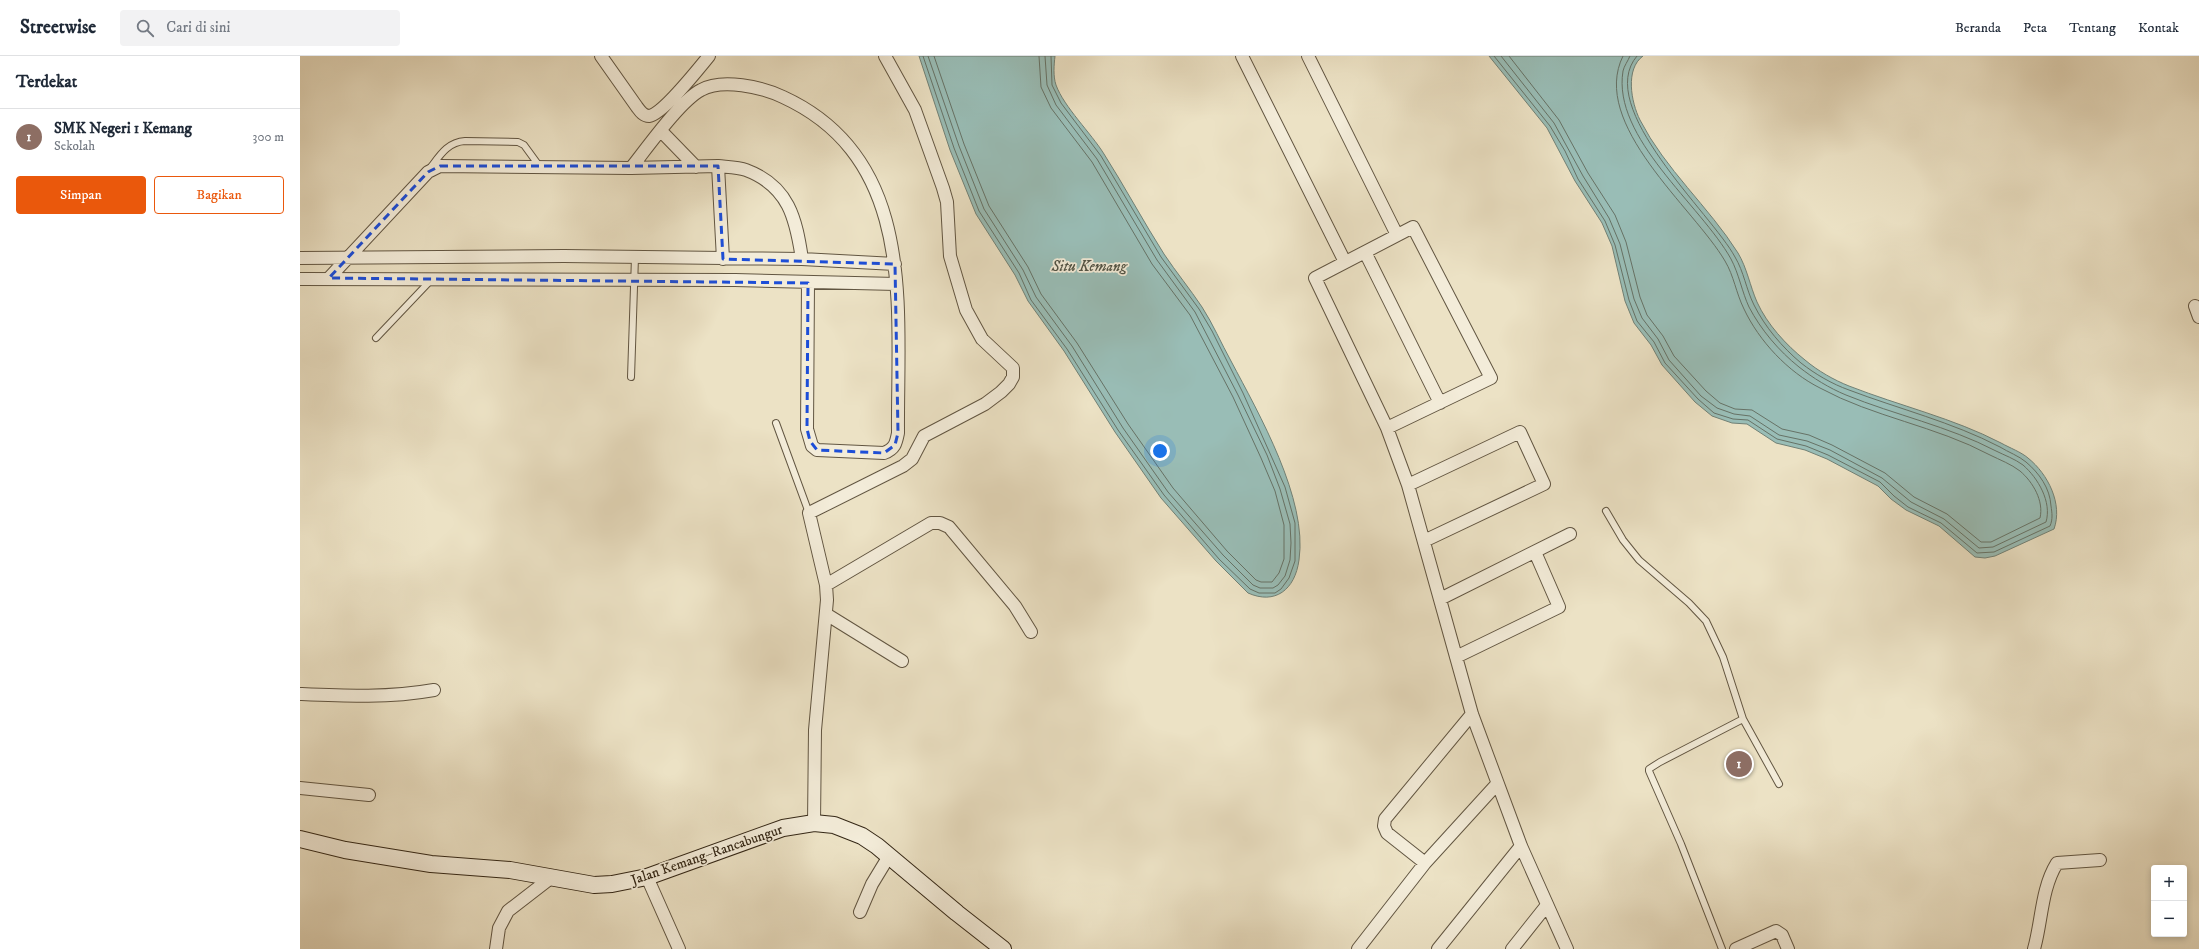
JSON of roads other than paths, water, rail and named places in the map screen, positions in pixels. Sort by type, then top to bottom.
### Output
[{"type":"street","points":[[601,56],[637,107],[643,114],[648,116],[657,112],[673,98],[709,56]]},
{"type":"street","points":[[814,823],[815,730],[826,614],[826,585],[809,513],[903,466],[912,459],[924,436],[985,404],[1009,384],[1013,377],[1012,368],[982,339],[966,310],[950,256],[947,202],[942,182],[915,110],[885,56]]},
{"type":"street","points":[[1242,56],[1345,262]]},
{"type":"street","points":[[1308,56],[1397,235]]},
{"type":"street","points":[[631,168],[661,131],[696,93],[708,87],[724,84],[750,87],[779,95],[801,105],[823,120],[839,134],[867,170],[882,206],[896,264],[898,433],[896,445],[891,450],[884,453],[818,450],[812,446],[807,429],[808,283]]},
{"type":"street","points":[[661,131],[696,167]]},
{"type":"street","points":[[329,278],[428,172],[440,166],[631,168],[718,166],[745,170],[773,186],[794,217],[802,259]]},
{"type":"street","points":[[718,166],[723,259]]},
{"type":"street","points":[[1387,428],[1491,378],[1413,227],[1315,278],[1387,428],[1408,485],[1472,714],[1496,784],[1521,846],[1567,949]]},
{"type":"street","points":[[1365,252],[1440,402]]},
{"type":"street","points":[[300,258],[635,257],[802,259],[896,264]]},
{"type":"street","points":[[300,279],[433,278],[896,284]]},
{"type":"street","points":[[1408,485],[1520,432],[1544,484],[1424,541]]},
{"type":"street","points":[[826,585],[931,523],[940,523],[949,527],[1015,606],[1031,632]]},
{"type":"street","points":[[1440,599],[1570,534]]},
{"type":"street","points":[[1456,657],[1559,607],[1535,552]]},
{"type":"street","points":[[826,614],[902,661]]},
{"type":"street","points":[[300,694],[363,697],[401,696],[434,690]]},
{"type":"street","points":[[1425,863],[1387,833],[1384,826],[1385,819],[1472,714]]},
{"type":"street","points":[[1358,949],[1425,863],[1496,784]]},
{"type":"street","points":[[300,788],[369,795]]},
{"type":"street","name":"Jalan Kemang–Rancabungur","points":[[300,839],[345,850],[432,864],[510,870],[594,885],[612,884],[647,877],[783,828],[814,823],[834,825],[862,836],[889,856],[1003,949]]},
{"type":"street","points":[[1438,949],[1521,846]]},
{"type":"street","points":[[860,912],[872,884],[889,856]]},
{"type":"street","points":[[2034,949],[2038,934],[2043,900],[2057,863],[2100,860]]},
{"type":"street","points":[[496,949],[499,928],[508,911],[552,877]]},
{"type":"street","points":[[647,877],[679,949]]},
{"type":"street","points":[[1512,949],[1547,906]]},
{"type":"street","points":[[1736,949],[1778,932],[1788,949]]},
{"type":"lane","points":[[428,172],[449,145],[456,141],[518,142],[524,145],[540,167]]},
{"type":"lane","points":[[631,376],[633,280],[635,257]]},
{"type":"lane","points":[[376,338],[433,278]]},
{"type":"lane","points":[[776,423],[809,513]]},
{"type":"lane","points":[[1606,511],[1623,540],[1639,560],[1689,603],[1706,621],[1723,657],[1743,719],[1779,784]]},
{"type":"lane","points":[[1722,949],[1681,844],[1649,771],[1660,762],[1743,719]]},
{"type":"water","name":"Situ Kemang","points":[[919,56],[1055,56],[1054,78],[1065,102],[1104,154],[1164,254],[1206,313],[1255,406],[1279,458],[1289,484],[1296,511],[1300,536],[1297,571],[1288,587],[1282,592],[1275,596],[1267,597],[1248,593],[1216,561],[1161,498],[1115,432],[1064,351],[1028,301],[1015,275],[976,214],[950,150]]},
{"type":"water","points":[[1489,56],[1643,56],[1637,62],[1634,69],[1631,86],[1634,104],[1640,120],[1662,155],[1714,220],[1738,253],[1744,265],[1757,302],[1766,318],[1778,334],[1791,348],[1810,364],[1838,381],[1868,393],[1964,426],[1983,434],[2025,456],[2042,472],[2052,490],[2057,510],[2054,529],[1995,556],[1985,558],[1975,557],[1939,526],[1906,510],[1891,499],[1878,486],[1827,459],[1805,450],[1776,443],[1747,424],[1732,423],[1712,416],[1695,402],[1662,365],[1651,345],[1634,323],[1625,301],[1612,246],[1602,223],[1575,181],[1547,128]]},
{"type":"place","name":"SMK Negeri 1 Kemang","points":[[1739,764]]}]
